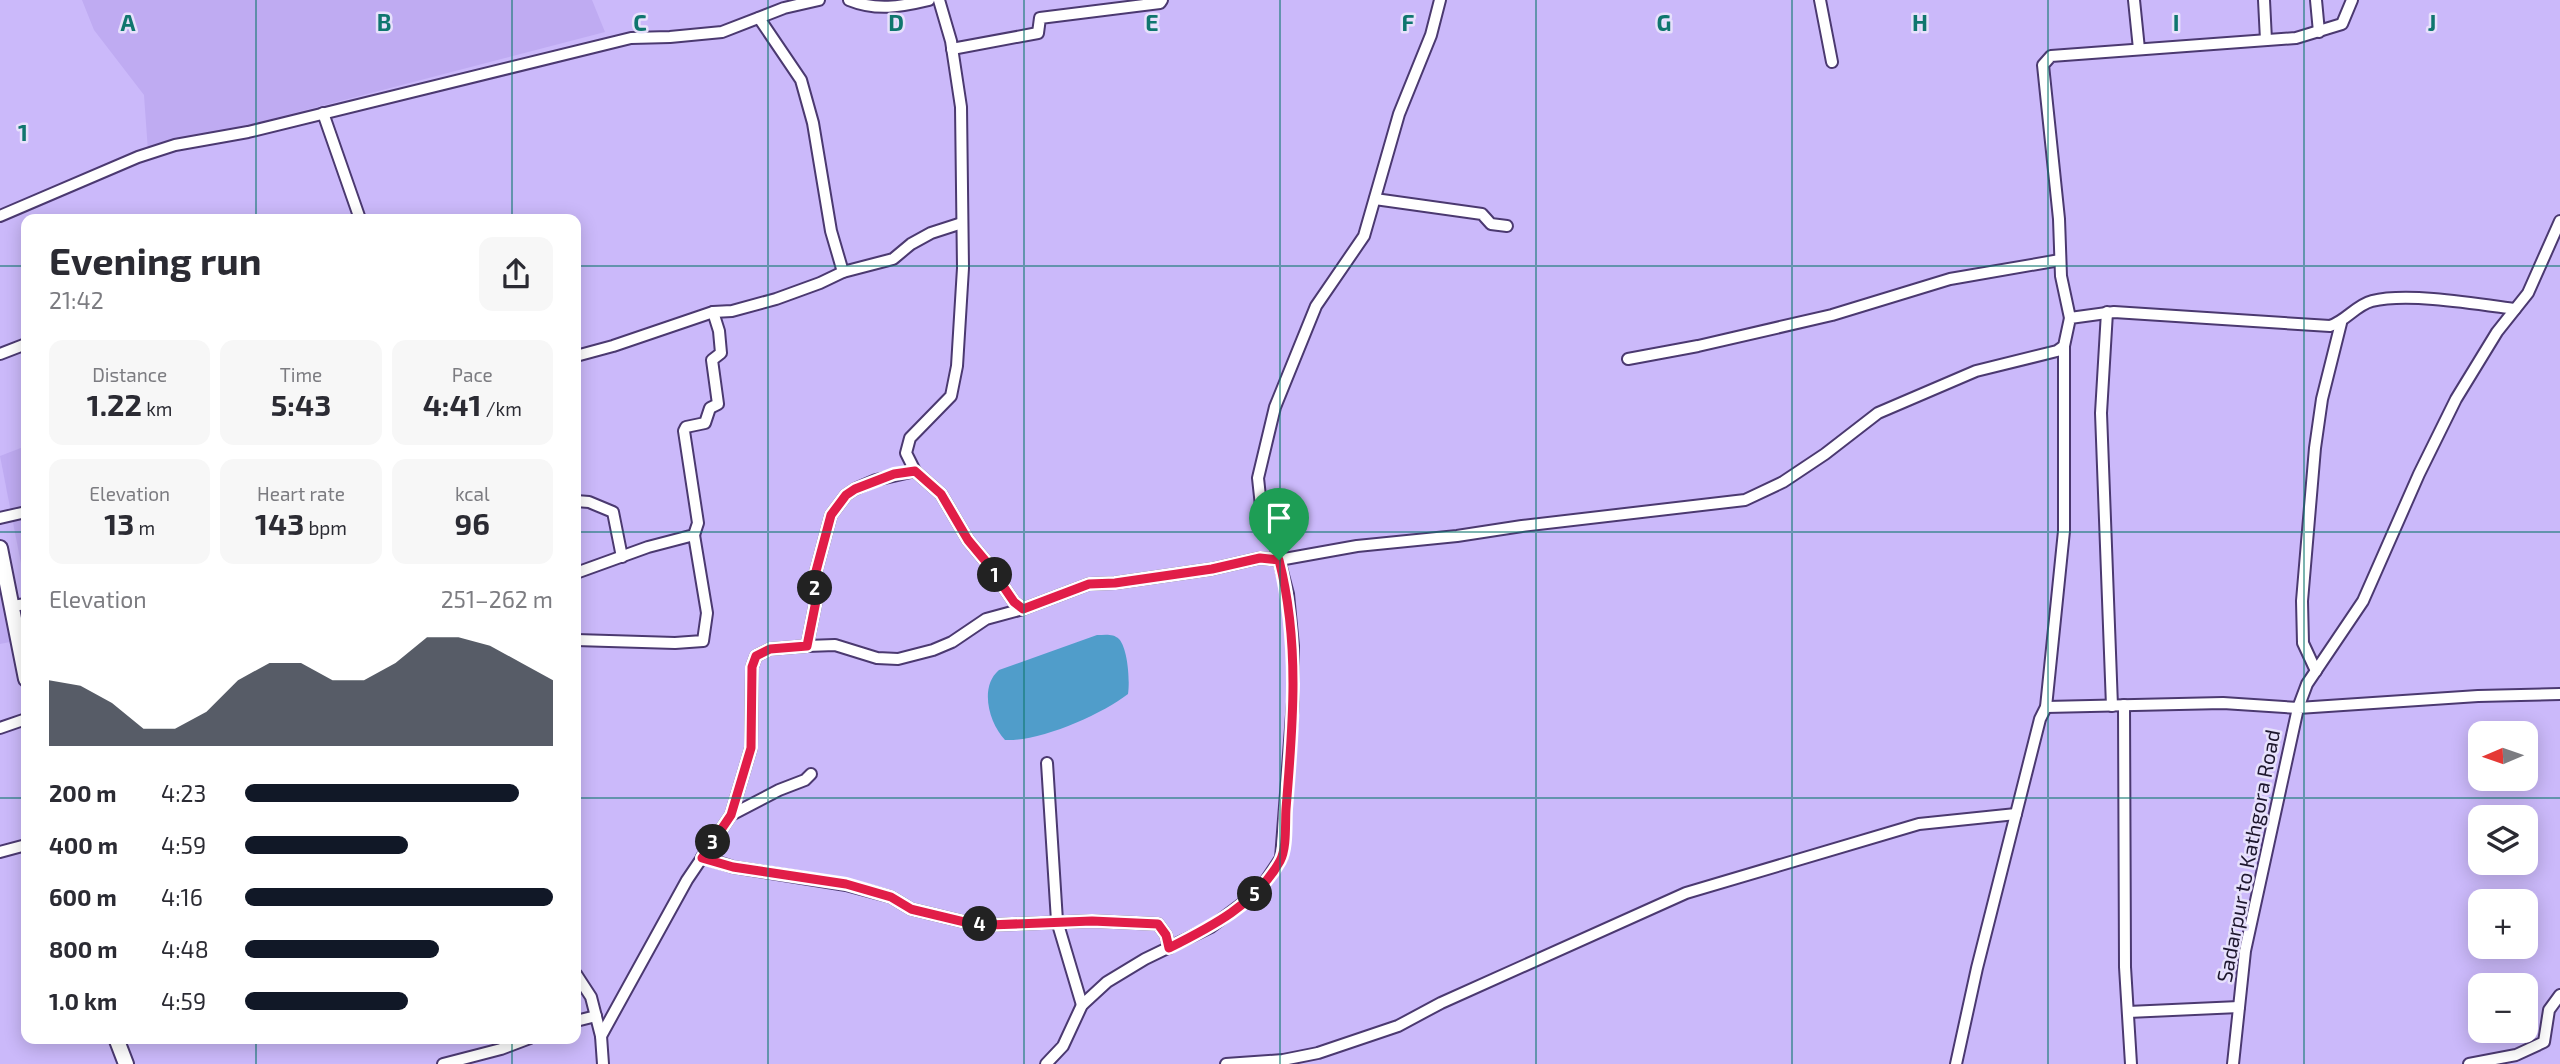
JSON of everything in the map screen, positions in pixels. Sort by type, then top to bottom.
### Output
[{"type":"main road","points":[[0,548],[19,605],[21,626]]},
{"type":"main road","points":[[118,1044],[126,1064]]},
{"type":"street","points":[[0,216],[138,157],[175,145],[248,132],[631,38],[722,32],[784,8],[819,0]]},
{"type":"street","points":[[849,0],[867,8],[887,8],[929,0]]},
{"type":"street","points":[[939,0],[946,19],[961,107],[963,268],[957,366],[951,396],[910,438],[906,453],[915,471],[941,494],[968,540],[1014,602],[1023,609]]},
{"type":"street","points":[[952,49],[1038,33],[1040,18],[1142,6],[1160,3],[1162,0]]},
{"type":"street","points":[[1046,1064],[1063,1046],[1082,1005],[1107,982],[1211,927],[1259,891],[1282,858],[1293,702],[1293,646],[1288,594],[1261,506],[1258,478],[1275,407],[1316,306],[1364,236],[1399,114],[1431,35],[1440,0]]},
{"type":"street","points":[[1820,0],[1832,62]]},
{"type":"street","points":[[2134,0],[2139,49]]},
{"type":"street","points":[[2264,0],[2266,40]]},
{"type":"street","points":[[2316,0],[2319,32]]},
{"type":"street","points":[[1956,1064],[1977,968],[2040,719],[2046,707],[2064,531],[2064,346],[2070,318],[2060,260],[2059,219],[2043,65],[2051,56],[2296,38],[2342,24],[2352,0]]},
{"type":"street","points":[[759,18],[801,80],[813,123],[831,231],[843,272]]},
{"type":"street","points":[[323,113],[358,214]]},
{"type":"street","points":[[1375,200],[1464,210],[1482,214],[1491,223],[1507,226]]},
{"type":"street","points":[[2046,707],[2223,703],[2298,708],[2307,684],[2363,601],[2409,496],[2456,399],[2497,332],[2528,293],[2560,221]]},
{"type":"street","points":[[581,355],[624,343],[713,312],[732,311],[776,299],[843,272],[893,259],[911,244],[931,233],[962,223]]},
{"type":"street","points":[[1628,359],[1832,315],[1950,279],[2060,260]]},
{"type":"street","points":[[2070,318],[2107,312],[2330,326],[2341,323],[2370,301],[2397,298],[2515,309]]},
{"type":"street","points":[[581,640],[675,643],[703,641],[707,613],[694,535],[698,523],[684,431],[685,428],[707,422],[710,408],[718,404],[712,359],[721,353],[722,345],[713,312]]},
{"type":"street","points":[[2107,312],[2101,413],[2112,706]]},
{"type":"street","points":[[2316,671],[2303,643],[2302,601],[2315,447],[2322,399],[2341,323]]},
{"type":"street","points":[[0,354],[21,346]]},
{"type":"street","points":[[601,1036],[687,880],[731,815],[751,748],[752,667],[756,656],[770,649],[835,645],[877,658],[898,659],[952,642],[986,619],[1023,609],[1089,584],[1115,583],[1212,569],[1260,558],[1279,560],[1357,546],[1745,500],[1783,482],[1878,413],[1976,371],[2057,351],[2064,346]]},
{"type":"street","points":[[807,646],[816,601],[815,575],[831,515],[846,495],[855,489],[894,474],[915,471]]},
{"type":"street","points":[[581,501],[613,512],[622,557]]},
{"type":"street","points":[[0,518],[21,513]]},
{"type":"street","points":[[581,571],[648,547],[694,535]]},
{"type":"street","name":"Sadarpur to Kathgora Road","points":[[2233,1064],[2245,951],[2298,708],[2478,696],[2560,694]]},
{"type":"street","points":[[2124,705],[2125,941],[2131,1064]]},
{"type":"street","points":[[0,728],[21,721]]},
{"type":"street","points":[[1047,763],[1057,921],[1082,1005]]},
{"type":"street","points":[[731,815],[805,780],[811,774]]},
{"type":"street","points":[[1226,1064],[1308,1060],[1398,1026],[1441,1003],[1686,893],[1919,824],[2016,814]]},
{"type":"street","points":[[0,852],[21,846]]},
{"type":"street","points":[[702,858],[733,867],[846,884],[891,897],[911,909],[965,922],[989,925],[1057,921],[1158,924],[1166,935],[1169,948]]},
{"type":"street","points":[[581,982],[591,998],[596,1016],[603,1064]]},
{"type":"street","points":[[2469,1064],[2516,1055],[2544,1042],[2549,1010],[2560,995]]},
{"type":"street","points":[[2128,1012],[2239,1007]]},
{"type":"street","points":[[581,1020],[596,1016]]},
{"type":"street","points":[[443,1064],[514,1044]]},
{"type":"shaded area","points":[[82,0],[592,0],[605,32],[148,151],[144,95],[94,30]]},
{"type":"shaded area","points":[[21,448],[21,563],[0,456]]},
{"type":"shaded area","points":[[0,559],[15,641],[0,644]]},
{"type":"water","points":[[1097,635],[1114,636],[1122,644],[1128,665],[1128,694],[1069,726],[1035,737],[1005,740],[999,733],[988,705],[989,686],[999,670]]},
{"type":"route","points":[[915,471],[941,494],[968,540],[1014,602],[1023,609],[1089,584],[1115,583],[1212,569],[1260,558],[1279,560],[1288,594],[1293,646],[1293,702],[1282,858],[1259,891],[1211,927],[1169,948],[1166,935],[1158,924],[1045,921],[989,925],[965,922],[911,909],[891,897],[846,884],[733,867],[702,858],[731,815],[751,748],[752,667],[756,656],[770,649],[807,646],[816,601],[815,575],[823,541],[831,515],[846,495],[855,489],[894,474],[915,471]]}]
